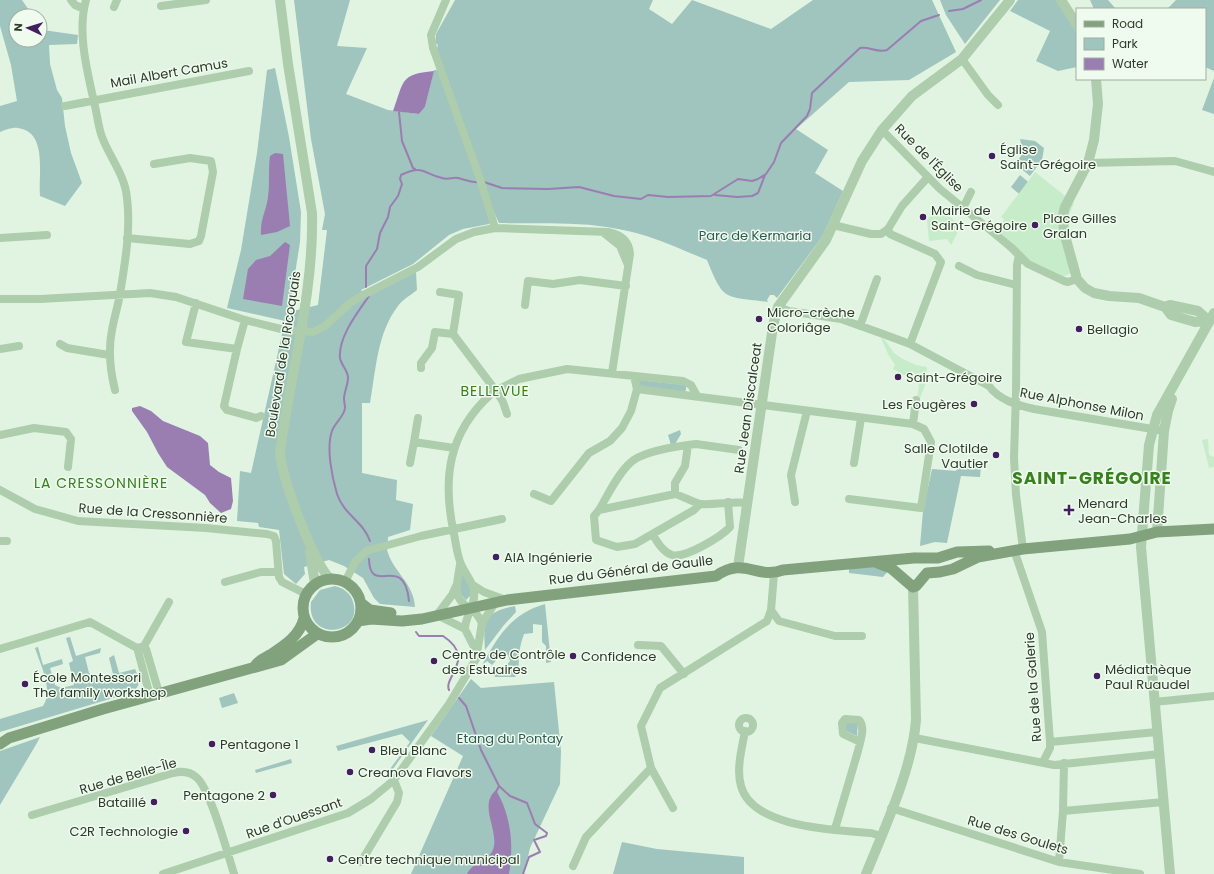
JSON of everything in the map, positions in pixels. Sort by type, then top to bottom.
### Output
[{"type":"main road","points":[[874,562],[891,568],[913,588],[927,573],[953,569],[978,557],[1016,550],[1130,538],[1157,532],[1211,527]]},
{"type":"main road","points":[[738,567],[774,574],[783,570],[914,558],[938,558],[957,552],[971,550],[1016,550]]},
{"type":"main road","points":[[914,558],[927,573]]},
{"type":"main road","points":[[899,574],[914,558]]},
{"type":"main road","name":"Rue du Général de Gaulle","points":[[358,621],[372,618],[412,621],[507,600],[716,576],[726,569],[738,567]]},
{"type":"main road","points":[[254,667],[258,661],[276,651],[297,635],[304,618],[303,602],[306,594],[315,584],[330,579],[345,582],[352,587],[358,595],[361,604],[358,621],[350,631],[339,637],[330,638],[317,634],[307,624],[304,618]]},
{"type":"main road","name":"Rue du Général de Gaulle","points":[[361,604],[370,610],[386,613],[437,615]]},
{"type":"main road","points":[[3,740],[155,695],[281,660],[317,634]]},
{"type":"street","points":[[71,0],[75,5],[84,9]]},
{"type":"street","points":[[86,0],[84,9],[84,51],[94,100],[102,138],[121,173],[127,197],[127,238],[120,294],[112,330],[109,355],[115,390]]},
{"type":"street","points":[[161,6],[206,0]]},
{"type":"street","name":"Boulevard de la Ricoquais","points":[[280,0],[288,64],[312,214],[311,261],[302,332],[284,422],[280,453],[285,476],[309,542],[322,568],[330,579]]},
{"type":"street","points":[[446,0],[431,35],[433,48],[481,182],[495,228]]},
{"type":"street","name":"Rue Jean Discalceat","points":[[738,567],[773,326],[778,307],[826,240],[862,161],[882,130],[912,96],[962,59],[1010,0]]},
{"type":"street","points":[[1061,0],[1076,23]]},
{"type":"street","points":[[962,59],[988,95],[998,105]]},
{"type":"street","name":"Mail Albert Camus","points":[[65,106],[249,71]]},
{"type":"street","points":[[1096,80],[1098,121],[1088,163],[1065,207],[1063,215],[1064,232],[1077,279],[1085,288],[1094,293],[1109,296],[1139,298],[1165,307],[1170,305],[1198,311],[1213,320],[1184,368],[1165,404],[1160,410],[1152,429],[1149,445],[1142,535],[1154,702],[1170,874]]},
{"type":"street","name":"Rue de l'Église","points":[[882,130],[928,177],[1028,264],[1064,281],[1068,282],[1077,279]]},
{"type":"street","points":[[127,238],[190,244],[195,243],[201,236],[213,172],[211,161],[190,158],[154,164]]},
{"type":"street","points":[[1088,163],[1175,161],[1214,172]]},
{"type":"street","points":[[833,225],[876,235],[882,234],[888,229],[902,206],[928,177]]},
{"type":"street","points":[[962,208],[971,192]]},
{"type":"street","points":[[0,299],[33,299],[150,293],[176,297],[246,320],[285,330],[313,332],[325,326],[351,302],[418,267],[456,239],[474,232],[495,228],[602,232],[620,246],[628,267],[612,373]]},
{"type":"street","points":[[888,229],[890,234],[935,254],[941,262],[910,344]]},
{"type":"street","points":[[0,238],[47,235]]},
{"type":"street","name":"Rue de la Galerie","points":[[1019,255],[1016,265],[1016,405],[1014,458],[1016,550],[1042,632],[1050,742],[1045,758]]},
{"type":"street","points":[[959,266],[977,275],[1016,285]]},
{"type":"street","points":[[525,305],[528,281],[553,284],[580,280],[626,286]]},
{"type":"street","points":[[860,326],[877,280]]},
{"type":"street","points":[[440,292],[459,295],[453,334],[503,402],[507,414]]},
{"type":"street","points":[[196,303],[186,342],[237,349]]},
{"type":"street","name":"Rue Alphonse Milon","points":[[778,307],[789,312],[841,319],[910,344],[988,386],[994,393],[1016,405],[1034,410],[1164,431]]},
{"type":"street","points":[[246,320],[237,349],[224,406],[227,410],[256,418],[261,416]]},
{"type":"street","points":[[421,368],[421,363],[432,348],[435,332],[453,334]]},
{"type":"street","points":[[60,344],[67,348],[109,355]]},
{"type":"street","points":[[0,349],[19,346]]},
{"type":"street","points":[[1157,532],[1164,431],[1168,411],[1184,368]]},
{"type":"street","points":[[465,630],[437,615],[452,595],[457,584],[460,564],[449,503],[449,470],[454,448],[466,422],[476,408],[495,391],[519,379],[567,369],[683,381],[691,385],[697,396]]},
{"type":"street","points":[[534,494],[551,501],[589,453],[610,441],[622,428],[632,412],[637,390],[634,376]]},
{"type":"street","points":[[637,390],[697,396],[913,424],[924,429],[931,442],[921,508],[849,499]]},
{"type":"street","points":[[913,424],[916,400]]},
{"type":"street","points":[[795,502],[791,475],[807,411]]},
{"type":"street","points":[[410,463],[418,418]]},
{"type":"street","points":[[854,463],[862,418]]},
{"type":"street","points":[[0,435],[34,428],[66,432],[71,439],[68,467]]},
{"type":"street","points":[[414,442],[454,448]]},
{"type":"street","points":[[699,504],[694,510],[635,544],[616,547],[596,540],[594,516],[627,466],[633,460],[658,451],[696,444],[739,450]]},
{"type":"street","points":[[675,494],[674,483],[685,466],[688,445]]},
{"type":"street","name":"Rue de la Cressonnière","points":[[0,490],[35,509],[78,521],[206,528],[274,536],[276,541],[278,572]]},
{"type":"street","points":[[599,510],[675,494],[699,504],[728,502],[748,503]]},
{"type":"street","points":[[653,535],[660,546],[671,555],[678,556],[686,553],[723,534],[730,527],[728,502]]},
{"type":"street","points":[[345,582],[355,562],[366,551],[453,528],[502,518]]},
{"type":"street","name":"Boulevard de la Ricoquais","points":[[309,542],[315,584]]},
{"type":"street","points":[[460,564],[473,585],[484,592],[507,600]]},
{"type":"street","points":[[225,582],[261,572],[278,572],[282,582],[306,594]]},
{"type":"street","points":[[673,808],[651,768],[642,726],[660,688],[767,621],[771,610],[774,574]]},
{"type":"street","points":[[457,584],[460,599],[463,604],[476,612],[482,623]]},
{"type":"street","points":[[473,585],[474,601],[465,622],[465,630],[477,653]]},
{"type":"street","points":[[866,874],[908,762],[915,738],[913,588]]},
{"type":"street","points":[[155,695],[138,651],[144,646],[169,602]]},
{"type":"street","name":"Rue d'Ouessant","points":[[163,874],[348,813],[371,799],[394,780],[459,689],[472,668],[477,653],[482,623],[495,603]]},
{"type":"street","points":[[771,610],[779,621],[836,636],[862,636]]},
{"type":"street","points":[[0,648],[90,622],[137,648],[141,648]]},
{"type":"street","points":[[638,645],[661,646],[684,674]]},
{"type":"street","points":[[1154,702],[1214,696]]},
{"type":"street","points":[[745,731],[740,778],[743,792],[751,803],[768,814],[805,825],[835,830],[871,833],[881,836]]},
{"type":"street","points":[[1050,742],[1157,732]]},
{"type":"street","points":[[915,738],[1045,758],[1054,765],[1160,754]]},
{"type":"street","points":[[835,830],[860,742]]},
{"type":"street","points":[[1059,862],[1063,811],[1062,763]]},
{"type":"street","points":[[574,866],[586,838],[651,768]]},
{"type":"street","name":"Rue de Belle-Île","points":[[32,815],[173,773],[186,772],[196,776],[201,781],[228,853],[234,874]]},
{"type":"street","points":[[361,862],[397,802],[399,793],[394,780]]},
{"type":"street","points":[[1063,811],[1164,802]]},
{"type":"street","name":"Rue des Goulets","points":[[891,808],[1059,862],[1140,874]]},
{"type":"green space","points":[[0,0],[22,0],[28,8],[8,8],[8,48],[48,48],[48,31],[78,35],[77,44],[49,45],[50,64],[57,90],[62,98],[65,126],[71,153],[82,183],[65,206],[40,196],[40,155],[38,145],[34,137],[27,131],[18,128],[11,128],[0,132],[0,106],[17,101],[11,65],[0,26]]},
{"type":"green space","points":[[294,0],[350,0],[337,46],[367,48],[346,94],[388,110],[419,114],[425,107],[434,70],[438,70],[480,188],[490,222],[489,224],[463,229],[449,235],[413,264],[361,290],[367,297],[416,272],[417,290],[400,304],[391,317],[381,340],[378,352],[370,403],[362,403],[362,473],[397,480],[396,500],[413,504],[410,530],[388,537],[387,550],[391,560],[408,585],[414,599],[415,607],[380,604],[374,598],[363,578],[344,566],[329,560],[304,567],[305,574],[296,584],[284,574],[279,530],[259,527],[258,523],[237,521],[240,471],[251,473],[285,321],[227,308],[241,250],[257,153],[267,70],[275,68],[289,137],[301,212],[300,242],[289,312],[318,305],[327,230],[322,230],[325,214],[311,139]]},
{"type":"green space","name":"Parc de Kermaria","points":[[455,0],[653,0],[649,9],[672,24],[692,0],[771,29],[813,0],[932,0],[956,52],[909,80],[849,82],[796,129],[828,150],[815,173],[843,191],[822,237],[777,298],[774,295],[770,295],[767,300],[768,302],[742,299],[727,294],[722,290],[707,260],[640,234],[604,226],[559,223],[499,223],[492,208],[436,51],[438,45],[436,43],[436,34]]},
{"type":"green space","points":[[940,0],[1000,0],[965,44],[946,15]]},
{"type":"green space","points":[[1018,0],[1056,0],[1076,31],[1076,67],[1058,71],[1036,61],[1050,31],[1010,11]]},
{"type":"green space","points":[[1090,0],[1108,0],[1115,8],[1094,8]]},
{"type":"green space","points":[[1176,0],[1214,0],[1214,71],[1206,67],[1206,8],[1168,8]]},
{"type":"green space","points":[[1214,78],[1214,114],[1202,110]]},
{"type":"green space","points":[[1020,139],[1035,141],[1044,148],[1042,160],[1030,176],[1015,164],[1023,153]]},
{"type":"green space","points":[[1020,175],[1033,186],[1024,198],[1011,187]]},
{"type":"green space","points":[[637,380],[686,385],[686,390],[684,392],[640,387]]},
{"type":"green space","points":[[680,430],[681,434],[675,444],[671,445],[668,435]]},
{"type":"green space","points":[[958,463],[981,466],[980,477],[961,476],[947,543],[935,542],[920,546],[923,511],[932,469],[956,471]]},
{"type":"green space","points":[[872,567],[888,571],[883,577],[849,573],[849,568]]},
{"type":"green space","points":[[463,574],[470,588],[471,595],[466,600],[460,591]]},
{"type":"green space","points":[[335,586],[341,588],[349,594],[353,602],[354,613],[350,622],[343,627],[334,630],[325,629],[317,624],[312,615],[311,602],[320,590]]},
{"type":"green space","points":[[545,604],[551,662],[546,663],[546,646],[542,642],[542,625],[533,624],[533,633],[524,634],[522,639],[519,653],[519,672],[515,677],[495,677],[493,674],[506,673],[506,666],[510,661],[508,655],[501,652],[501,655],[492,665],[487,661],[482,665],[500,635],[523,614],[533,608]]},
{"type":"green space","points":[[515,606],[516,612],[485,650],[484,632],[488,619],[497,611]]},
{"type":"green space","points":[[70,637],[76,656],[101,648],[100,653],[85,657],[89,673],[98,678],[113,674],[109,658],[114,655],[119,673],[135,669],[139,681],[136,689],[133,692],[0,732],[0,719],[43,706],[46,700],[47,685],[35,648],[38,647],[43,665],[62,659],[63,664],[50,668],[55,685],[61,688],[74,685],[69,663],[73,661],[66,638]]},
{"type":"green space","name":"Etang du Pontay","points":[[471,679],[481,688],[554,682],[561,751],[560,784],[530,848],[524,874],[411,874],[463,756],[431,736]]},
{"type":"green space","points":[[234,693],[238,703],[222,708],[219,698]]},
{"type":"green space","points":[[428,720],[390,773],[387,773],[410,742],[402,734],[338,751],[336,746]]},
{"type":"green space","points":[[846,722],[858,722],[857,736],[846,731]]},
{"type":"green space","points":[[40,737],[37,743],[0,805],[0,751]]},
{"type":"green space","points":[[291,759],[292,763],[256,773],[255,770]]},
{"type":"green space","points":[[622,842],[657,849],[744,857],[744,874],[613,874]]},
{"type":"shaded area","name":"Place Gilles Gralan","points":[[1035,172],[1074,203],[1068,217],[1068,231],[1078,269],[1063,277],[1049,278],[1024,266],[994,237],[1004,219],[1001,217]]},
{"type":"shaded area","points":[[946,213],[957,223],[957,234],[951,245],[947,239],[929,241],[927,220],[932,214]]},
{"type":"shaded area","points":[[881,338],[885,340],[894,353],[903,359],[916,365],[927,367],[926,383],[920,398],[917,398],[919,386],[916,376],[912,371],[906,376],[893,369],[895,365]]},
{"type":"shaded area","points":[[1208,439],[1209,455],[1214,457],[1214,467],[1209,468],[1202,440]]},
{"type":"water","points":[[434,71],[425,107],[419,114],[393,111],[404,81],[414,74]]},
{"type":"water","points":[[275,153],[283,154],[290,226],[277,232],[261,235],[261,224],[268,197],[270,156]]},
{"type":"water","points":[[285,242],[290,245],[282,306],[243,299],[248,269],[256,260],[270,256]]},
{"type":"water","points":[[140,406],[151,411],[163,421],[200,436],[208,443],[210,465],[219,472],[231,478],[233,501],[231,509],[221,513],[210,503],[205,495],[167,467],[147,432],[132,411],[132,408]]},
{"type":"water","points":[[496,790],[505,810],[510,830],[511,852],[509,874],[467,874],[470,869],[490,855],[494,846],[489,802],[491,796]]},
{"type":"waterway","points":[[949,11],[963,9],[981,0]]},
{"type":"waterway","points":[[484,182],[502,188],[548,189],[579,187],[614,196],[641,199],[648,195],[668,197],[711,196],[738,179],[752,181],[758,179],[766,174],[774,162],[781,143],[807,116],[810,109],[812,93],[860,48],[880,51],[887,50],[921,21],[939,15]]},
{"type":"waterway","points":[[399,112],[402,141],[413,168],[415,169]]},
{"type":"waterway","points":[[366,287],[366,266],[377,249],[380,233],[388,217],[390,207],[398,196],[402,184],[400,179],[401,175],[414,170],[419,170],[444,179],[456,178],[471,182],[479,182]]},
{"type":"waterway","points":[[715,195],[737,197],[752,196],[758,193],[765,175]]},
{"type":"waterway","points":[[369,296],[345,333],[340,350],[340,358],[347,372],[348,378],[344,396],[345,408],[343,414],[332,431],[330,438],[330,454],[333,479],[340,501],[363,528],[370,541]]},
{"type":"waterway","points":[[369,559],[371,570],[375,575],[394,576],[401,579],[406,586],[409,601]]},
{"type":"waterway","points":[[416,632],[419,636],[443,636],[453,644],[457,652],[458,659],[448,685],[449,690]]},
{"type":"waterway","points":[[459,698],[466,706],[481,750],[499,786],[496,792]]},
{"type":"waterway","points":[[499,786],[510,796],[527,803],[535,824],[547,833],[546,836],[534,840],[540,852],[529,857],[523,874]]},
{"type":"place","name":"Église Saint-Grégoire","points":[[992,156]]},
{"type":"place","name":"Mairie de Saint-Grégoire","points":[[923,217]]},
{"type":"place","name":"Place Gilles Gralan","points":[[1035,225]]},
{"type":"place","name":"Micro-crèche Coloriâge","points":[[759,319]]},
{"type":"place","name":"Bellagio","points":[[1079,329]]},
{"type":"place","name":"Saint-Grégoire","points":[[898,377]]},
{"type":"place","name":"Les Fougères","points":[[974,404]]},
{"type":"place","name":"Salle Clotilde Vautier","points":[[996,455]]},
{"type":"place","name":"Menard Jean-Charles","points":[[1069,510]]},
{"type":"place","name":"AIA Ingénierie","points":[[496,557]]},
{"type":"place","name":"Confidence","points":[[573,656]]},
{"type":"place","name":"Centre de Contrôle des Estuaires","points":[[434,661]]},
{"type":"place","name":"Médiathèque Paul Ruaudel","points":[[1097,676]]},
{"type":"place","name":"École Montessori The family workshop","points":[[25,684]]},
{"type":"place","name":"Pentagone 1","points":[[212,744]]},
{"type":"place","name":"Bleu Blanc","points":[[372,750]]},
{"type":"place","name":"Creanova Flavors","points":[[350,772]]},
{"type":"place","name":"Pentagone 2","points":[[273,795]]},
{"type":"place","name":"Bataillé","points":[[154,802]]},
{"type":"place","name":"C2R Technologie","points":[[186,831]]},
{"type":"place","name":"Centre technique municipal","points":[[330,859]]},
{"type":"district","name":"BELLEVUE","points":[[495,391]]},
{"type":"district","name":"SAINT-GRÉGOIRE","points":[[1092,478]]},
{"type":"district","name":"LA CRESSONNIÈRE","points":[[101,483]]}]
